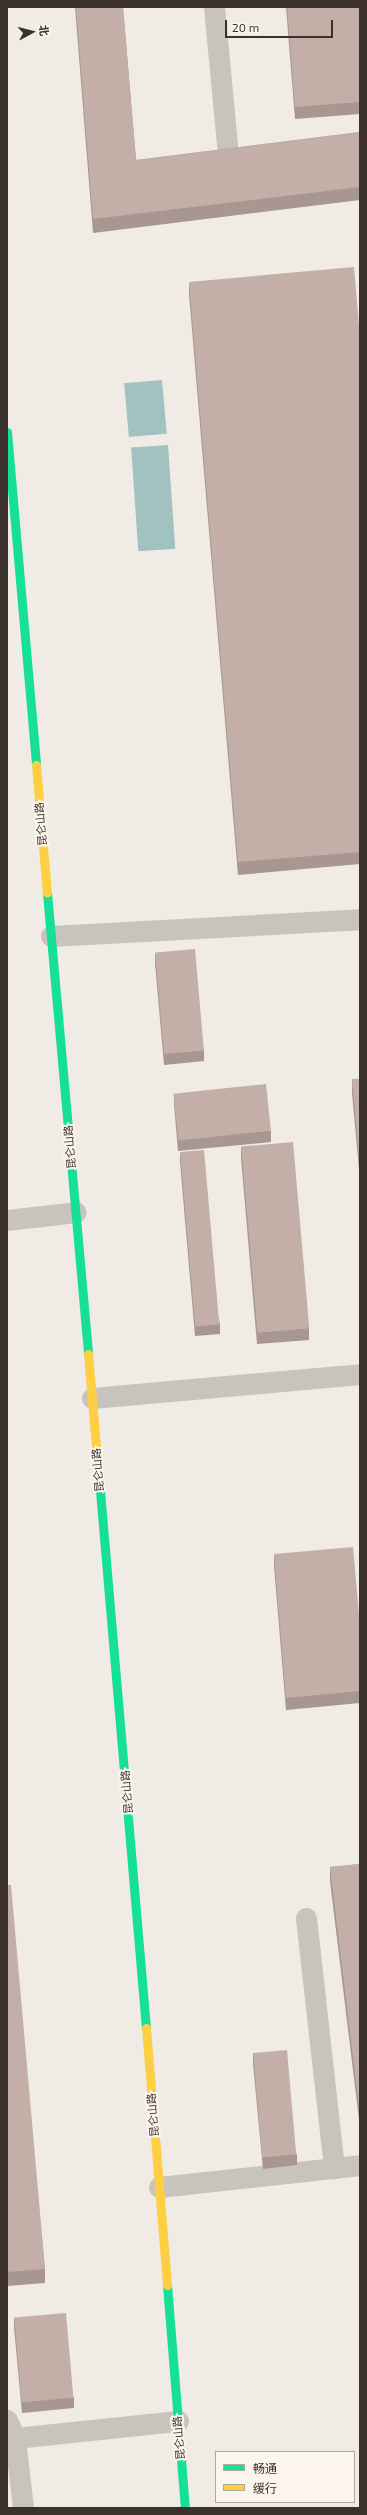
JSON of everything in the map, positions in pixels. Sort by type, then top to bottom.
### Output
[{"type":"street","name":"昆仑山路","points":[[7,432],[12,543],[51,936],[76,1212],[131,1840],[185,2508]]},
{"type":"lane","points":[[214,7],[227,145]]},
{"type":"lane","points":[[51,936],[360,919]]},
{"type":"lane","points":[[7,1220],[76,1212]]},
{"type":"lane","points":[[92,1398],[360,1374]]},
{"type":"lane","points":[[306,1918],[334,2168]]},
{"type":"lane","points":[[159,2188],[360,2165]]},
{"type":"lane","points":[[23,2508],[11,2429],[178,2421]]},
{"type":"water","points":[[162,380],[167,434],[129,437],[124,383]]},
{"type":"water","points":[[168,445],[175,549],[138,551],[131,448]]},
{"type":"building","points":[[76,7],[123,7],[136,160],[360,132],[360,187],[93,219]]},
{"type":"building","points":[[287,7],[360,7],[360,102],[295,107]]},
{"type":"building","points":[[354,267],[360,337],[360,852],[238,862],[189,282]]},
{"type":"building","points":[[195,949],[204,1051],[164,1054],[155,952]]},
{"type":"building","points":[[352,1079],[360,1079],[360,1168]]},
{"type":"building","points":[[266,1084],[271,1131],[178,1140],[174,1094]]},
{"type":"building","points":[[293,1142],[309,1328],[257,1333],[241,1147]]},
{"type":"building","points":[[204,1150],[219,1324],[195,1326],[180,1152]]},
{"type":"building","points":[[353,1547],[360,1626],[360,1691],[286,1698],[274,1554]]},
{"type":"building","points":[[360,1864],[360,2115],[330,1867]]},
{"type":"building","points":[[7,1885],[11,1885],[45,2269],[7,2272]]},
{"type":"building","points":[[287,2050],[296,2155],[262,2158],[253,2053]]},
{"type":"building","points":[[66,2313],[73,2398],[22,2402],[14,2318]]},
{"type":"traffic: fast","points":[[7,432],[36,765]]},
{"type":"traffic: fast","points":[[47,893],[88,1354]]},
{"type":"traffic: fast","points":[[99,1479],[146,2028]]},
{"type":"traffic: fast","points":[[167,2285],[185,2508]]},
{"type":"traffic: slow","points":[[36,765],[47,893]]},
{"type":"traffic: slow","points":[[88,1354],[99,1479]]},
{"type":"traffic: slow","points":[[146,2028],[167,2285]]}]
